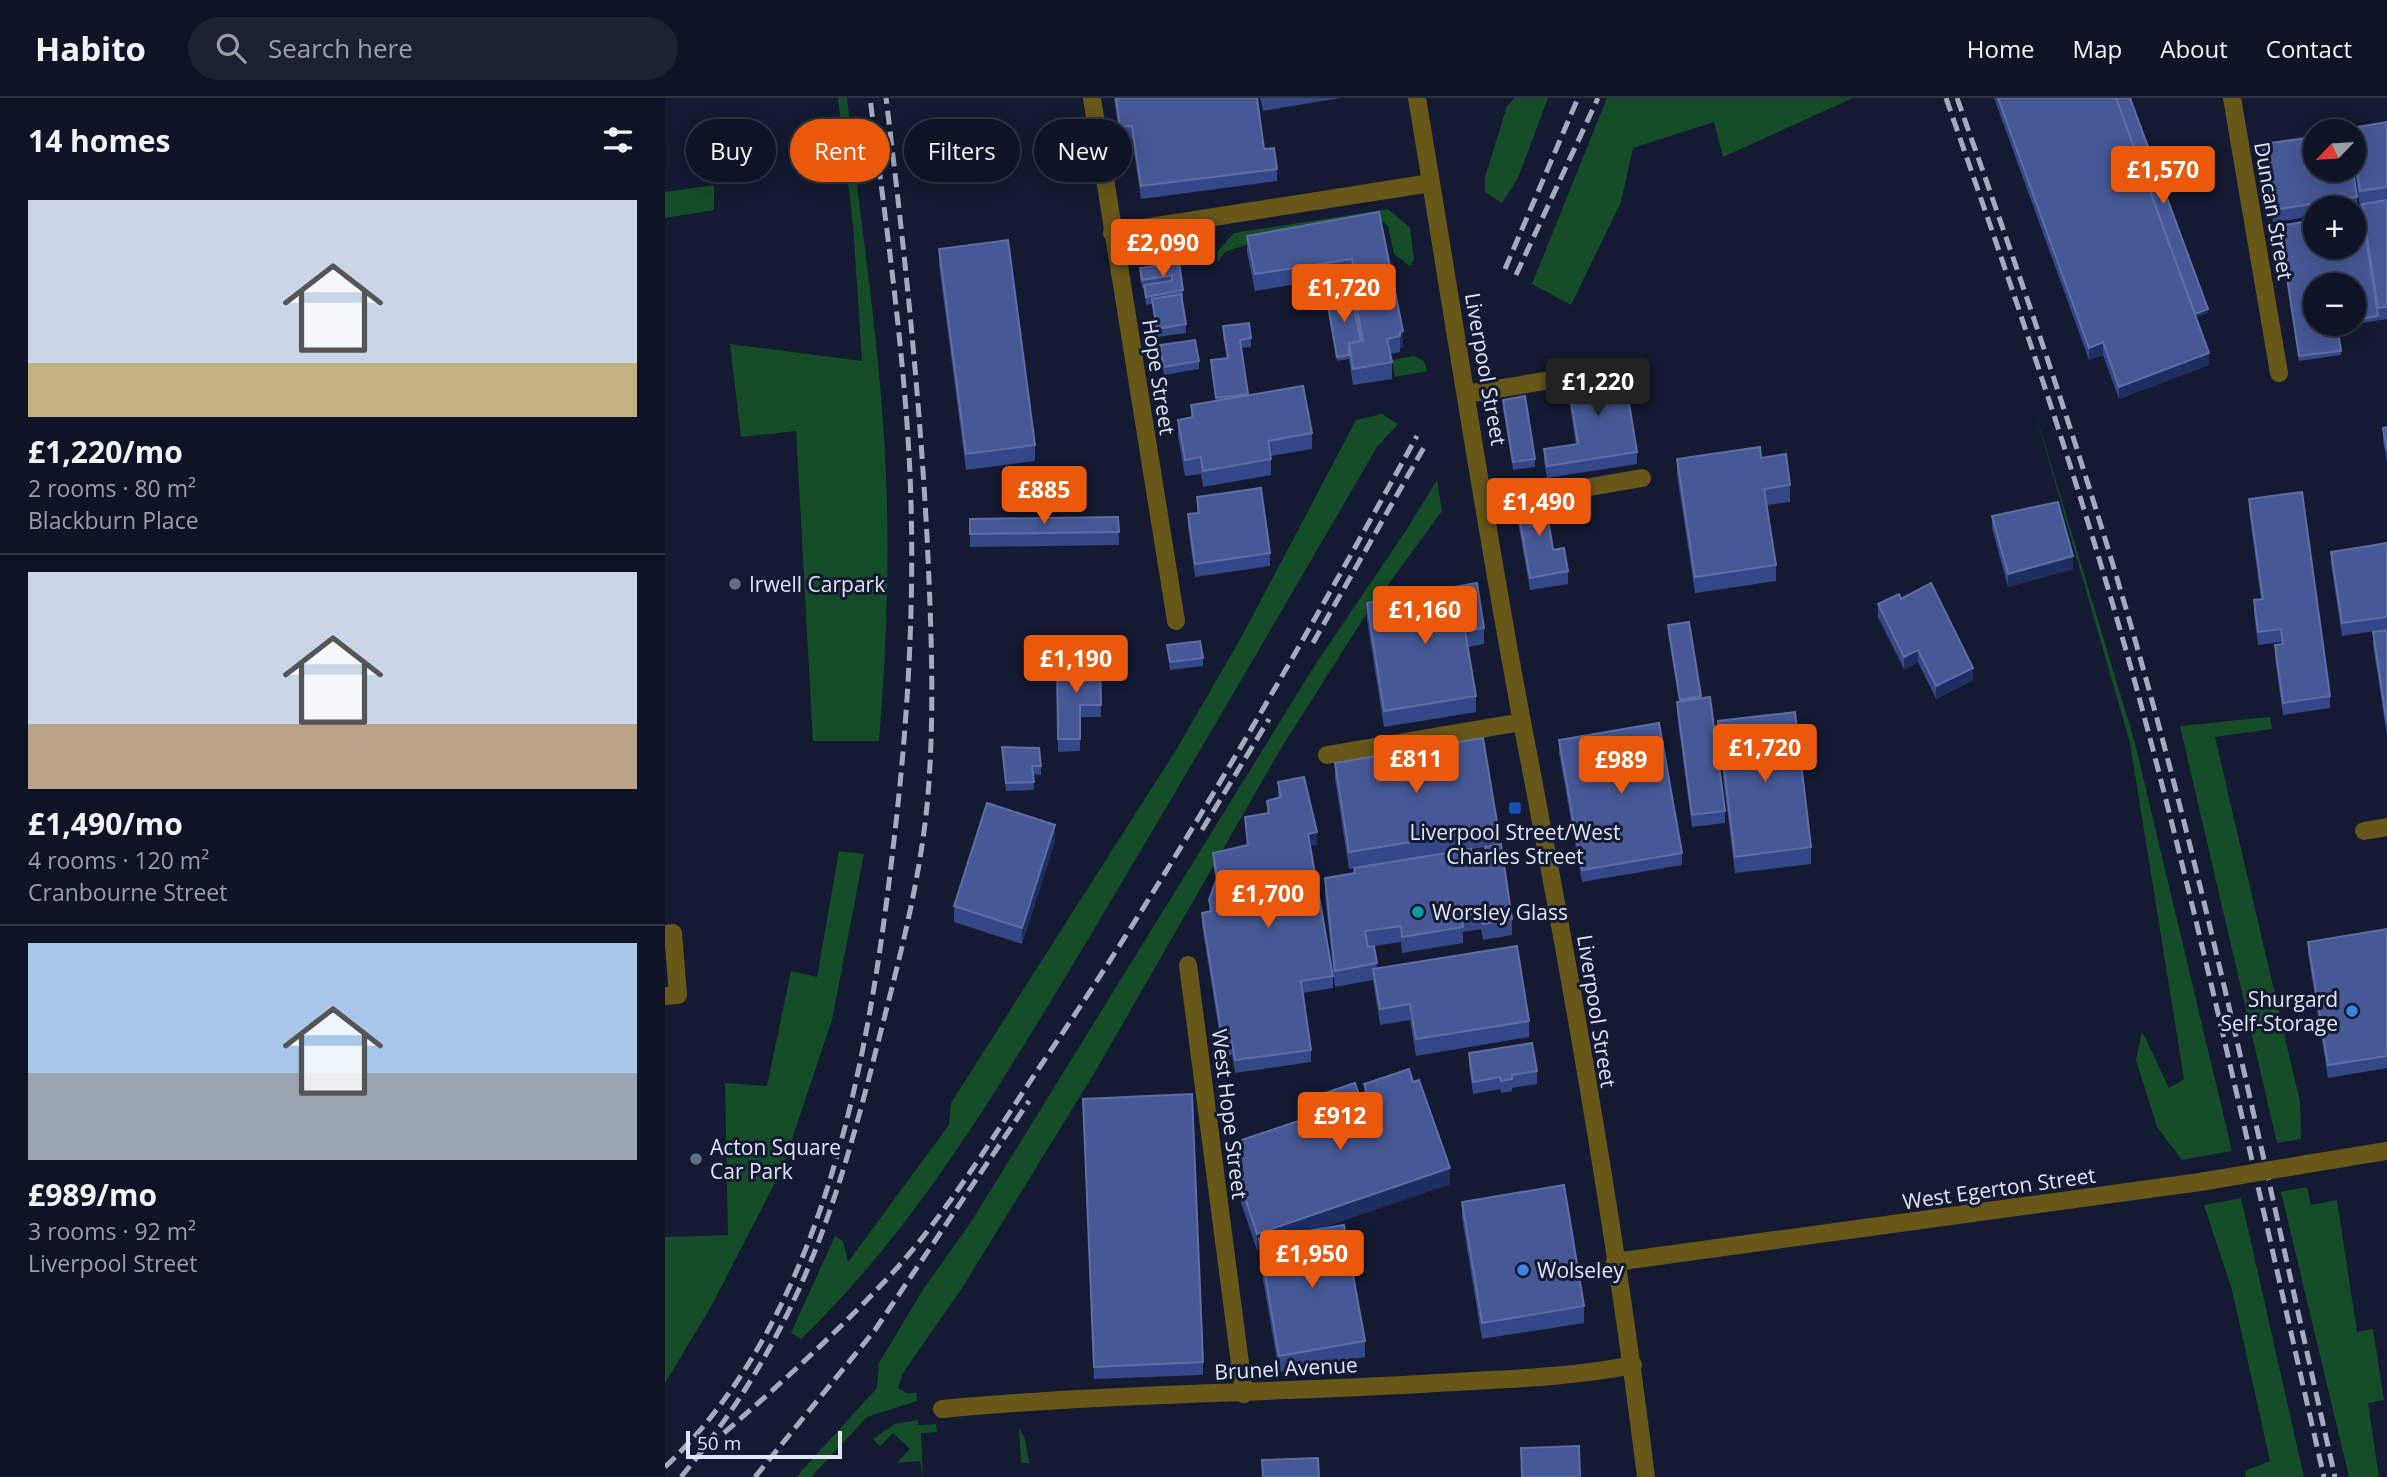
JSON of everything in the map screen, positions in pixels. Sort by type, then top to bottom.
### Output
[{"type":"street","name":"Hope Street","points":[[1091,98],[1176,621]]},
{"type":"street","name":"Liverpool Street","points":[[1417,98],[1522,722],[1542,813],[1633,1365],[1646,1477]]},
{"type":"street","name":"Duncan Street","points":[[2232,98],[2279,373]]},
{"type":"street","points":[[1112,233],[1431,183]]},
{"type":"street","points":[[1466,394],[1629,367]]},
{"type":"street","points":[[1486,505],[1642,478]]},
{"type":"street","points":[[1327,755],[1522,722]]},
{"type":"street","points":[[2364,831],[2387,827]]},
{"type":"street","points":[[665,934],[673,933],[678,995],[665,996]]},
{"type":"street","name":"West Hope Street","points":[[1188,965],[1244,1394]]},
{"type":"street","name":"West Egerton Street","points":[[1615,1262],[2200,1182],[2387,1151]]},
{"type":"street","name":"Brunel Avenue","points":[[942,1409],[1036,1400],[1244,1394],[1595,1373],[1633,1365]]},
{"type":"green space","points":[[838,98],[847,98],[850,119],[840,119]]},
{"type":"green space","points":[[1515,98],[1548,98],[1518,178],[1502,203],[1485,192],[1485,177],[1507,106]]},
{"type":"green space","points":[[1607,98],[1853,98],[1723,157],[1714,122],[1633,148],[1621,202],[1571,305],[1532,284]]},
{"type":"green space","points":[[848,182],[857,182],[883,427],[887,575],[879,741],[813,741],[796,431],[741,437],[730,344],[862,361]]},
{"type":"green space","points":[[714,185],[714,210],[665,218],[665,192]]},
{"type":"green space","points":[[1388,209],[1410,228],[1414,260],[1410,266],[1394,254],[1388,226],[1383,221],[1245,245],[1225,252],[1217,263],[1218,251],[1234,233]]},
{"type":"green space","points":[[1414,356],[1424,361],[1427,371],[1395,377],[1392,360]]},
{"type":"green space","points":[[2032,402],[2135,743],[2232,1151],[2182,1160],[2157,1127],[2136,1060],[2142,1031],[2169,1088],[2184,1079],[2130,743]]},
{"type":"green space","points":[[1382,414],[1398,424],[1377,447],[1124,879],[991,1098],[957,1150],[884,1249],[801,1339],[791,1333],[835,1236],[843,1241],[848,1262],[949,1125],[951,1103],[1176,750],[1242,636],[1356,420]]},
{"type":"green space","points":[[1437,480],[1442,511],[1363,619],[1280,750],[1095,1072],[962,1288],[903,1373],[898,1388],[906,1393],[916,1393],[917,1401],[867,1417],[811,1477],[796,1477],[877,1388],[879,1363],[922,1291],[971,1222],[1315,665]]},
{"type":"green space","points":[[2270,717],[2272,729],[2215,737],[2300,1102],[2301,1139],[2277,1143],[2180,726]]},
{"type":"green space","points":[[839,851],[864,854],[832,1020],[782,1169],[712,1305],[665,1383],[665,1237],[728,1235],[725,1083],[767,1086],[791,971],[817,977]]},
{"type":"green space","points":[[2307,1187],[2311,1205],[2337,1200],[2357,1332],[2373,1329],[2384,1400],[2368,1403],[2379,1477],[2349,1477],[2281,1192]]},
{"type":"green space","points":[[2241,1198],[2304,1477],[2246,1477],[2245,1471],[2270,1461],[2232,1290],[2204,1205]]},
{"type":"green space","points":[[918,1420],[918,1425],[936,1424],[937,1432],[921,1433],[923,1477],[920,1461],[897,1463],[910,1449],[893,1433],[880,1446],[873,1439],[895,1424]]},
{"type":"green space","points":[[1019,1428],[1025,1439],[1029,1463],[1021,1463]]},
{"type":"building","points":[[1116,98],[1257,98],[1264,149],[1274,148],[1277,169],[1141,186],[1132,119],[1119,119]]},
{"type":"building","points":[[1998,98],[2116,98],[2209,353],[2119,387],[2103,342],[2089,348]]},
{"type":"building","points":[[2116,98],[2130,98],[2208,309],[2195,314]]},
{"type":"building","points":[[2387,122],[2387,187],[2360,191],[2359,182],[2366,182],[2366,126]]},
{"type":"building","points":[[2303,139],[2303,182],[2355,182],[2357,196],[2303,196],[2303,205],[2273,210],[2262,144]]},
{"type":"building","points":[[2387,200],[2387,307],[2378,308],[2366,230],[2366,203]]},
{"type":"building","points":[[1379,212],[1403,331],[1400,336],[1387,339],[1392,362],[1353,369],[1349,343],[1363,341],[1352,280],[1356,279],[1352,259],[1255,274],[1247,236]]},
{"type":"building","points":[[2303,222],[2303,259],[2366,259],[2366,238],[2378,316],[2366,318],[2366,273],[2303,273],[2303,336],[2339,336],[2341,351],[2299,356],[2279,226]]},
{"type":"building","points":[[1008,240],[1035,445],[966,454],[939,249]]},
{"type":"building","points":[[1179,262],[1183,290],[1146,297],[1144,285],[1172,281],[1172,275],[1142,280],[1140,268]]},
{"type":"building","points":[[1181,294],[1186,324],[1157,329],[1152,299]]},
{"type":"building","points":[[1352,296],[1361,341],[1349,343],[1349,355],[1337,357],[1327,300]]},
{"type":"building","points":[[1249,323],[1251,338],[1240,340],[1248,394],[1216,398],[1211,360],[1228,358],[1223,326]]},
{"type":"building","points":[[1195,340],[1199,361],[1164,367],[1160,345]]},
{"type":"building","points":[[1623,366],[1637,452],[1547,466],[1544,449],[1578,444],[1567,374]]},
{"type":"building","points":[[1303,386],[1312,433],[1268,441],[1271,459],[1203,471],[1201,457],[1185,460],[1178,420],[1193,417],[1191,405]]},
{"type":"building","points":[[1525,396],[1535,459],[1513,462],[1503,400]]},
{"type":"building","points":[[2387,427],[2387,451],[2383,428]]},
{"type":"building","points":[[1760,447],[1761,458],[1786,454],[1790,485],[1764,489],[1776,565],[1695,577],[1677,459]]},
{"type":"building","points":[[1261,488],[1270,553],[1195,564],[1188,514],[1199,513],[1197,497]]},
{"type":"building","points":[[2302,492],[2330,696],[2283,703],[2275,645],[2283,644],[2281,629],[2258,632],[2254,600],[2263,599],[2249,499]]},
{"type":"building","points":[[1544,494],[1553,550],[1564,548],[1568,571],[1530,578],[1516,499]]},
{"type":"building","points":[[2058,502],[2073,556],[2008,574],[1992,516]]},
{"type":"building","points":[[1118,517],[1119,532],[970,534],[970,519]]},
{"type":"building","points":[[2387,543],[2387,617],[2342,623],[2331,552]]},
{"type":"building","points":[[1477,583],[1484,628],[1465,631],[1476,696],[1384,711],[1367,603]]},
{"type":"building","points":[[1931,583],[1973,668],[1936,686],[1918,650],[1904,657],[1878,604],[1899,594],[1901,599]]},
{"type":"building","points":[[1689,622],[1701,696],[1680,700],[1668,625]]},
{"type":"building","points":[[2387,630],[2387,724],[2373,632]]},
{"type":"building","points":[[1200,641],[1203,658],[1170,662],[1167,645]]},
{"type":"building","points":[[1057,662],[1100,662],[1101,705],[1080,705],[1080,739],[1058,739]]},
{"type":"building","points":[[1710,697],[1725,811],[1692,815],[1677,702]]},
{"type":"building","points":[[1795,712],[1811,847],[1735,857],[1718,721]]},
{"type":"building","points":[[1659,723],[1682,853],[1582,870],[1559,740]]},
{"type":"building","points":[[1483,738],[1498,828],[1349,852],[1335,763]]},
{"type":"building","points":[[1002,747],[1039,748],[1041,766],[1032,766],[1034,782],[1006,783]]},
{"type":"building","points":[[1304,777],[1317,832],[1308,834],[1333,976],[1301,981],[1311,1050],[1235,1060],[1232,1043],[1223,1043],[1202,913],[1212,911],[1209,900],[1217,878],[1213,853],[1248,845],[1245,817],[1269,813],[1267,801],[1281,797],[1278,782]]},
{"type":"building","points":[[987,803],[1055,825],[1022,928],[954,906]]},
{"type":"building","name":"Worsley Glass","points":[[1501,844],[1512,919],[1483,924],[1481,913],[1462,916],[1463,927],[1402,937],[1401,926],[1365,931],[1368,947],[1374,946],[1377,963],[1335,971],[1325,878],[1355,873],[1354,868],[1471,849],[1472,854],[1486,852],[1485,847]]},
{"type":"building","name":"Shurgard Self-Storage","points":[[2387,929],[2387,1056],[2328,1065],[2308,942]]},
{"type":"building","points":[[1517,946],[1529,1021],[1416,1039],[1410,1004],[1380,1009],[1373,969]]},
{"type":"building","points":[[1532,1043],[1537,1071],[1512,1075],[1512,1079],[1501,1081],[1500,1077],[1473,1082],[1469,1053]]},
{"type":"building","points":[[1409,1069],[1413,1082],[1419,1080],[1450,1168],[1257,1234],[1241,1186],[1233,1143],[1319,1114],[1313,1097],[1355,1083],[1361,1100],[1369,1097],[1364,1084]]},
{"type":"building","points":[[1192,1094],[1203,1362],[1094,1367],[1083,1099]]},
{"type":"building","name":"Wolseley","points":[[1564,1185],[1584,1306],[1482,1323],[1462,1202]]},
{"type":"building","points":[[1344,1225],[1365,1341],[1279,1356],[1259,1239]]},
{"type":"building","points":[[1579,1446],[1580,1477],[1522,1477],[1521,1448]]},
{"type":"building","points":[[1318,1458],[1319,1477],[1263,1477],[1262,1460]]},
{"type":"railway","points":[[665,1467],[720,1405],[766,1334],[802,1257],[831,1176],[854,1091],[884,922],[907,696],[912,551],[909,454],[902,365],[870,98]]},
{"type":"railway","points":[[681,1477],[750,1381],[801,1285],[821,1235],[855,1128],[905,933],[919,865],[928,795],[932,698],[927,536],[910,317],[886,98]]},
{"type":"railway","points":[[1505,269],[1578,98]]},
{"type":"railway","points":[[1516,275],[1598,98]]},
{"type":"railway","points":[[1946,98],[2070,464],[2136,686],[2211,982],[2324,1477]]},
{"type":"railway","points":[[1957,98],[2058,390],[2105,537],[2148,686],[2223,981],[2335,1477]]},
{"type":"railway","points":[[724,1433],[813,1353],[877,1290],[917,1245],[954,1196],[1090,991],[1188,836],[1417,436]]},
{"type":"railway","points":[[1313,643],[1427,442]]},
{"type":"railway","points":[[1202,830],[1269,719]]},
{"type":"railway","points":[[755,1477],[875,1330],[1029,1101]]},
{"type":"place","name":"Irwell Carpark","points":[[735,584]]},
{"type":"place","name":"Liverpool Street/West Charles Street","points":[[1515,808]]},
{"type":"place","name":"Worsley Glass","points":[[1418,912]]},
{"type":"place","name":"Shurgard Self-Storage","points":[[2352,1011]]},
{"type":"place","name":"Acton Square Car Park","points":[[696,1159]]},
{"type":"place","name":"Wolseley","points":[[1523,1270]]}]
